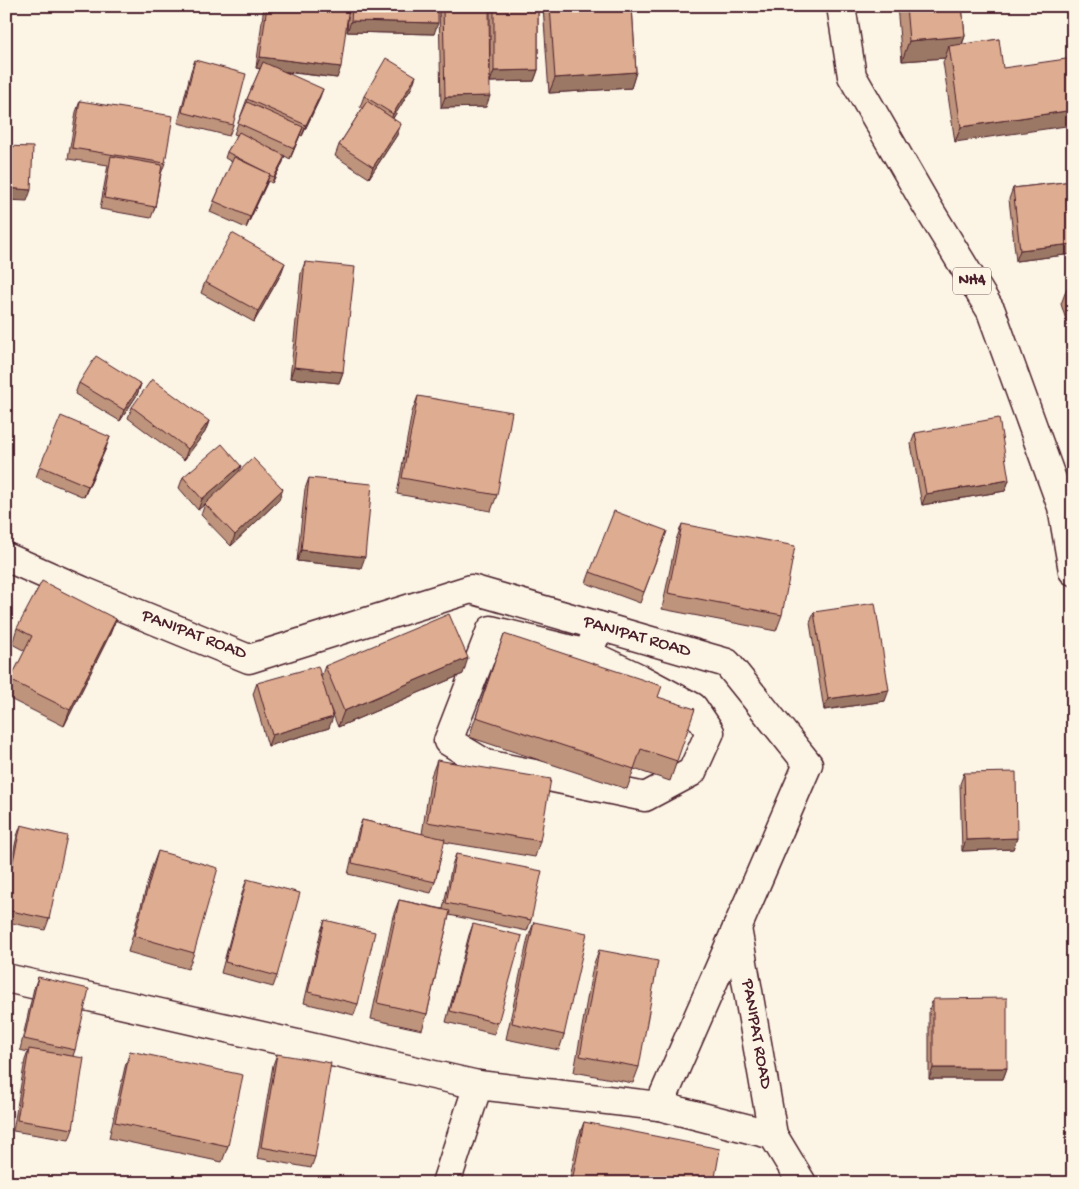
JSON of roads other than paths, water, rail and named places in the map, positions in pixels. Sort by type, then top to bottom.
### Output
[{"type":"main road","name":"NH4","points":[[841,6],[852,76],[924,201],[991,311],[1062,507],[1073,571]]},
{"type":"main road","name":"PANIPAT ROAD","points":[[6,557],[83,591],[249,659],[471,589],[727,663],[808,764],[737,928],[773,1135],[802,1183]]},
{"type":"main road","points":[[588,654],[599,626]]},
{"type":"main road","points":[[491,630],[588,654],[637,677],[693,707],[710,732],[692,772],[645,797],[486,764],[448,741],[491,630]]},
{"type":"main road","points":[[659,1106],[737,928]]},
{"type":"main road","points":[[6,978],[478,1085],[659,1106],[773,1135]]},
{"type":"main road","points":[[446,1183],[478,1085]]}]
